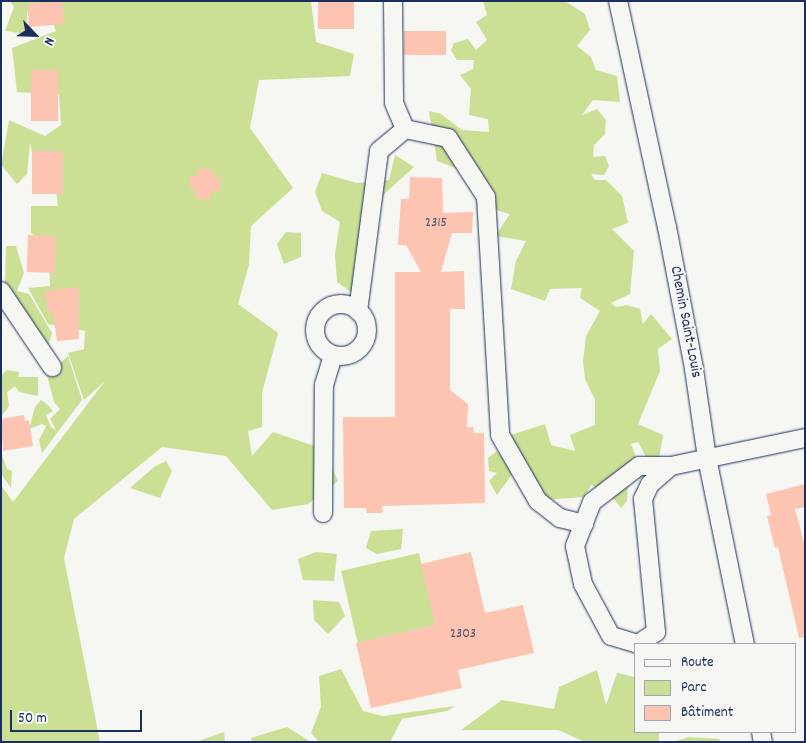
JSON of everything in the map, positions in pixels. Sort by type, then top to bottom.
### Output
[{"type":"street","points":[[393,1],[394,103],[405,129]]},
{"type":"street","name":"Chemin Saint-Louis","points":[[618,1],[669,236],[694,368],[707,458],[745,643]]},
{"type":"street","points":[[358,310],[343,304],[334,305],[327,308],[316,321],[315,330],[320,346],[333,356],[351,355],[364,343],[367,326],[358,310],[379,151],[405,129]]},
{"type":"street","points":[[405,129],[448,138],[486,197],[500,435],[538,500],[560,518],[584,524]]},
{"type":"street","points":[[1,291],[52,367]]},
{"type":"street","points":[[323,513],[324,385],[333,356]]},
{"type":"street","points":[[635,643],[611,636],[583,584],[575,546],[592,502],[640,466],[671,466],[805,438]]},
{"type":"street","points":[[640,643],[656,632],[643,499],[650,484],[671,466]]},
{"type":"green space","points":[[10,1],[311,1],[316,42],[354,54],[350,76],[259,80],[250,128],[293,188],[251,226],[249,265],[238,304],[278,333],[262,393],[262,427],[248,431],[252,456],[273,432],[323,449],[338,481],[308,504],[272,510],[226,456],[162,447],[74,519],[64,558],[100,742],[1,742],[1,485],[13,502],[105,381],[84,400],[68,353],[84,349],[85,331],[48,324],[28,288],[50,286],[49,244],[31,233],[31,206],[58,206],[54,175],[38,178],[30,143],[27,174],[17,184],[1,165],[9,120],[45,136],[61,125],[59,95],[17,92],[12,48],[56,31],[48,12],[27,13],[27,34],[5,31],[14,7]]},
{"type":"green space","points":[[483,1],[565,1],[585,14],[590,30],[577,46],[591,57],[596,70],[617,76],[620,102],[593,100],[582,115],[597,109],[606,120],[605,134],[594,145],[593,157],[605,156],[609,166],[604,175],[591,174],[595,180],[606,180],[622,196],[628,223],[612,229],[634,251],[630,294],[611,303],[616,307],[627,305],[640,309],[643,324],[651,314],[672,339],[658,349],[660,371],[638,424],[663,435],[659,458],[650,464],[638,442],[631,444],[642,471],[628,478],[627,501],[621,508],[610,494],[591,485],[584,497],[542,500],[511,435],[545,424],[551,445],[575,451],[570,435],[595,425],[595,400],[585,379],[583,362],[586,336],[600,311],[580,298],[582,288],[550,289],[545,301],[511,289],[516,261],[526,241],[495,236],[510,214],[499,211],[481,200],[470,190],[458,169],[437,161],[429,111],[441,114],[462,130],[489,132],[488,119],[469,115],[471,89],[460,75],[473,69],[474,60],[457,60],[451,50],[454,43],[468,39],[476,50],[487,40],[476,22],[487,15]]},
{"type":"green space","points":[[395,155],[414,167],[384,194],[357,296],[337,282],[335,254],[340,222],[322,211],[315,192],[322,173],[357,183],[389,180]]},
{"type":"green space","points":[[286,232],[301,233],[301,257],[284,264],[277,244]]},
{"type":"green space","points":[[6,246],[16,246],[24,273],[17,291],[29,294],[52,333],[48,347],[5,283]]},
{"type":"green space","points":[[68,356],[82,400],[42,453],[39,440],[46,426],[42,424],[29,429],[35,407],[41,400],[53,411],[46,415],[51,427],[56,430],[50,419],[60,409],[54,402],[47,375]]},
{"type":"green space","points":[[7,370],[19,372],[18,377],[38,377],[38,396],[19,392],[15,386],[7,392],[9,406],[1,417],[1,376]]},
{"type":"green space","points":[[497,451],[513,473],[497,495],[489,481],[497,473],[489,471],[488,458]]},
{"type":"green space","points":[[1,452],[7,469],[12,471],[11,488],[1,474]]},
{"type":"green space","points":[[166,461],[172,471],[160,498],[130,488],[154,467]]},
{"type":"green space","points":[[403,529],[401,549],[377,554],[366,548],[371,531]]},
{"type":"green space","points":[[316,552],[337,554],[334,581],[303,580],[298,559]]},
{"type":"green space","points":[[419,553],[436,625],[358,643],[341,571]]},
{"type":"green space","points":[[313,600],[339,602],[345,616],[328,634],[314,620]]},
{"type":"green space","points":[[341,669],[363,711],[383,716],[455,706],[447,711],[402,719],[390,742],[319,742],[311,733],[321,707],[319,676]]},
{"type":"green space","points":[[597,670],[606,705],[617,673],[634,677],[634,733],[659,733],[659,742],[585,742],[558,730],[461,730],[502,700],[554,709],[559,687]]},
{"type":"green space","points":[[287,727],[311,742],[252,742],[251,738]]},
{"type":"green space","points":[[224,732],[225,742],[196,742]]},
{"type":"green space","points":[[688,737],[720,739],[719,742],[674,742]]},
{"type":"building","points":[[62,1],[64,24],[29,27],[27,4]]},
{"type":"building","points":[[318,1],[354,1],[354,29],[318,29]]},
{"type":"building","points":[[404,31],[446,31],[446,55],[404,55]]},
{"type":"building","points":[[31,70],[58,70],[58,121],[31,121]]},
{"type":"building","points":[[32,151],[63,151],[63,194],[32,194]]},
{"type":"building","points":[[199,168],[214,170],[213,177],[220,178],[219,192],[211,191],[210,200],[195,198],[196,189],[189,188],[190,175],[198,176]]},
{"type":"building","points":[[410,177],[442,178],[443,213],[473,212],[472,233],[452,233],[441,272],[464,271],[465,309],[450,309],[450,390],[468,404],[467,427],[473,427],[474,433],[484,433],[485,503],[382,506],[383,513],[367,513],[366,508],[344,508],[343,417],[395,417],[395,272],[421,272],[406,245],[398,245],[401,199],[409,199]]},
{"type":"building","points":[[28,235],[56,236],[55,273],[27,272]]},
{"type":"building","points":[[79,287],[79,339],[57,341],[53,312],[48,313],[45,291]]},
{"type":"building","points":[[24,415],[25,421],[29,420],[33,446],[3,451],[1,419]]},
{"type":"building","points":[[805,484],[805,507],[795,509],[805,546],[805,637],[799,638],[778,547],[775,548],[767,516],[771,515],[766,494]]},
{"type":"building","points":[[471,552],[485,613],[523,605],[534,653],[458,670],[462,688],[371,708],[356,643],[435,625],[421,564]]}]
